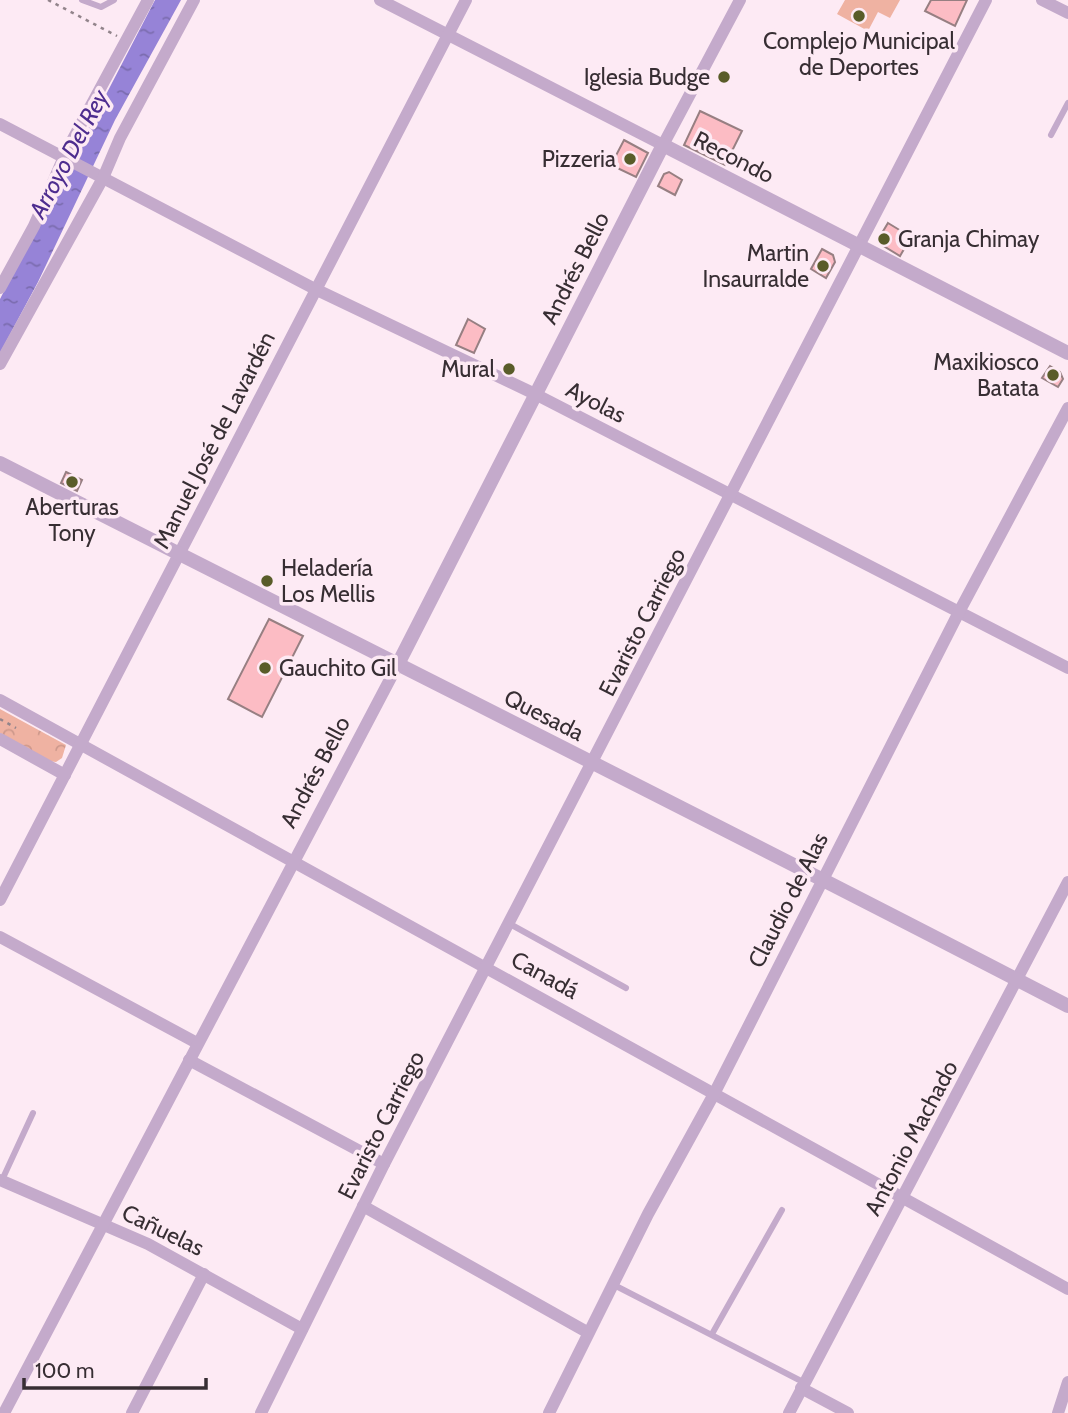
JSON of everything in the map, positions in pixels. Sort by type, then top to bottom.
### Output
[{"type":"street","points":[[0,288],[148,0]]},
{"type":"street","points":[[0,364],[194,0]]},
{"type":"street","name":"Recondo","points":[[380,0],[1068,353]]},
{"type":"street","name":"Manuel José de Lavardén","points":[[0,900],[466,0]]},
{"type":"street","name":"Andrés Bello","points":[[6,1410],[397,666],[740,0]]},
{"type":"street","name":"Evaristo Carriego","points":[[261,1413],[384,1164],[986,0]]},
{"type":"street","points":[[1042,0],[1068,13]]},
{"type":"street","name":"Ayolas","points":[[0,124],[316,289],[535,394],[1068,668]]},
{"type":"street","name":"Claudio de Alas","points":[[549,1413],[587,1332],[714,1094],[822,877],[1068,408]]},
{"type":"street","name":"Quesada","points":[[0,463],[592,765],[822,877],[1068,1006]]},
{"type":"street","name":"Canadá","points":[[0,700],[487,966],[1068,1289]]},
{"type":"street","points":[[7,743],[65,775]]},
{"type":"street","name":"Antonio Machado","points":[[789,1413],[1068,882]]},
{"type":"street","points":[[0,937],[197,1043]]},
{"type":"street","points":[[188,1060],[384,1164]]},
{"type":"street","name":"Cañuelas","points":[[1,1180],[204,1273],[302,1329]]},
{"type":"street","points":[[363,1206],[587,1332]]},
{"type":"street","points":[[132,1413],[204,1273]]},
{"type":"street","points":[[1058,1413],[1068,1382]]},
{"type":"street","points":[[803,1386],[848,1413]]},
{"type":"lane","points":[[82,0],[101,6],[114,0]]},
{"type":"lane","points":[[1051,135],[1068,103]]},
{"type":"lane","points":[[510,923],[626,988]]},
{"type":"lane","points":[[1,1180],[33,1112]]},
{"type":"lane","points":[[712,1334],[782,1210]]},
{"type":"lane","points":[[612,1284],[712,1334],[803,1386]]},
{"type":"path","points":[[48,0],[127,41]]},
{"type":"path","points":[[7,743],[26,715]]},
{"type":"path","points":[[7,743],[26,715]]},
{"type":"path","points":[[0,719],[16,728]]},
{"type":"green space","name":"Complejo Municipal de Deportes","points":[[845,0],[900,0],[890,18],[878,12],[868,31],[837,14]]},
{"type":"green space","points":[[0,709],[66,745],[62,758],[56,762],[48,761],[0,733]]},
{"type":"water","points":[[155,0],[181,0],[115,120],[38,282],[0,353],[0,299]]},
{"type":"building","points":[[931,0],[967,0],[955,26],[925,11]]},
{"type":"building","points":[[700,111],[742,131],[725,165],[684,145]]},
{"type":"building","name":"Pizzeria","points":[[624,140],[648,153],[636,177],[611,165]]},
{"type":"building","points":[[669,172],[682,180],[675,195],[658,186],[664,174]]},
{"type":"building","points":[[888,223],[911,237],[900,256],[882,245],[879,238]]},
{"type":"building","name":"Martin Insaurralde","points":[[822,249],[833,255],[835,262],[826,278],[811,269]]},
{"type":"building","points":[[468,319],[485,329],[474,353],[456,345]]},
{"type":"building","name":"Maxikiosco Batata","points":[[1050,366],[1060,372],[1063,379],[1058,387],[1042,378]]},
{"type":"building","name":"Aberturas Tony","points":[[66,472],[82,480],[77,491],[61,483]]},
{"type":"building","name":"Gauchito Gil","points":[[269,619],[303,636],[262,717],[228,699]]},
{"type":"place","name":"Complejo Municipal de Deportes","points":[[859,16]]},
{"type":"place","name":"Iglesia Budge","points":[[724,77]]},
{"type":"place","name":"Pizzeria","points":[[630,159]]},
{"type":"place","name":"Granja Chimay","points":[[884,239]]},
{"type":"place","name":"Martin Insaurralde","points":[[823,266]]},
{"type":"place","name":"Mural","points":[[509,369]]},
{"type":"place","name":"Maxikiosco Batata","points":[[1053,375]]},
{"type":"place","name":"Aberturas Tony","points":[[72,482]]},
{"type":"place","name":"Heladería Los Mellis","points":[[267,581]]},
{"type":"place","name":"Gauchito Gil","points":[[265,668]]},
{"type":"water label","name":"Arroyo Del Rey","points":[[69,154]]}]
